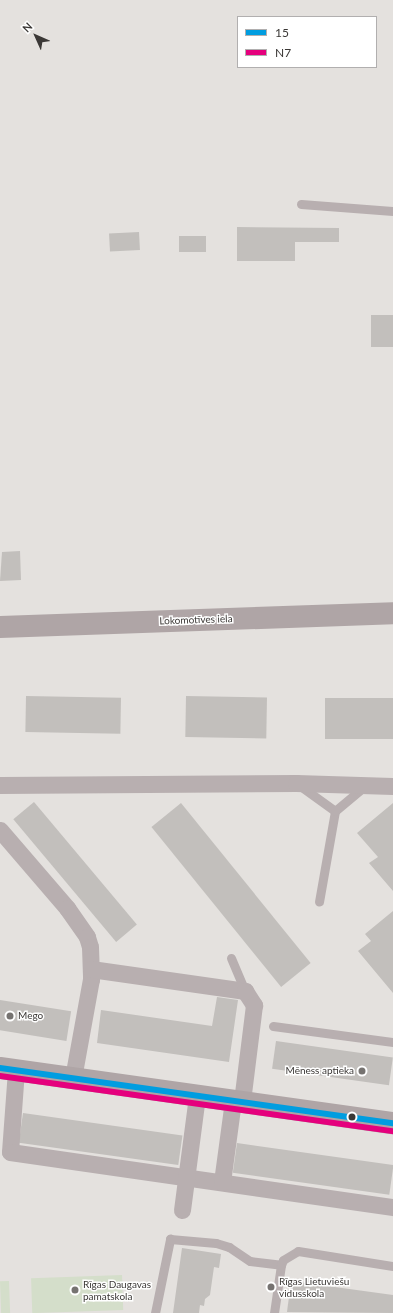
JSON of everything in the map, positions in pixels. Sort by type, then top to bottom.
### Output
[{"type":"street","name":"Lokomotīves iela","points":[[0,627],[393,613]]},
{"type":"street","points":[[0,785],[296,782],[393,786]]},
{"type":"street","points":[[0,830],[66,908],[87,937],[90,947],[91,969],[73,1078]]},
{"type":"street","points":[[91,969],[245,991],[254,1005],[222,1182]]},
{"type":"street","points":[[393,1123],[8,1069],[10,1152],[393,1207]]},
{"type":"street","points":[[182,1210],[197,1096]]},
{"type":"lane","points":[[301,204],[393,211]]},
{"type":"lane","points":[[296,782],[335,811]]},
{"type":"lane","points":[[320,902],[335,811],[365,786]]},
{"type":"lane","points":[[231,958],[245,991]]},
{"type":"lane","points":[[273,1026],[393,1042]]},
{"type":"lane","points":[[155,1313],[170,1239],[216,1243],[229,1246],[250,1261],[281,1265]]},
{"type":"lane","points":[[274,1313],[281,1265],[283,1260],[298,1251],[393,1266]]},
{"type":"green space","points":[[122,1275],[123,1310],[32,1313],[31,1278]]},
{"type":"green space","points":[[0,1281],[9,1281],[10,1313],[1,1313]]},
{"type":"building","points":[[237,227],[339,228],[339,242],[295,242],[295,261],[237,261]]},
{"type":"building","points":[[139,232],[140,250],[110,252],[109,234]]},
{"type":"building","points":[[179,236],[206,236],[206,252],[179,252]]},
{"type":"building","points":[[371,315],[393,315],[393,347],[371,347]]},
{"type":"building","points":[[20,551],[21,580],[0,581],[2,552]]},
{"type":"building","points":[[26,696],[121,698],[120,734],[25,732]]},
{"type":"building","points":[[186,696],[267,697],[266,738],[185,737]]},
{"type":"building","points":[[325,698],[393,698],[393,739],[325,739]]},
{"type":"building","points":[[34,802],[137,925],[116,942],[13,819]]},
{"type":"building","points":[[181,803],[311,963],[281,987],[151,827]]},
{"type":"building","points":[[393,803],[393,891],[369,863],[378,857],[357,833]]},
{"type":"building","points":[[393,911],[393,993],[358,951],[371,941],[365,934]]},
{"type":"building","points":[[217,997],[238,1000],[229,1062],[97,1043],[101,1010],[212,1026]]},
{"type":"building","points":[[0,1000],[71,1011],[66,1041],[0,1030]]},
{"type":"building","points":[[276,1041],[393,1057],[389,1085],[272,1069]]},
{"type":"building","points":[[23,1113],[182,1135],[178,1165],[19,1143]]},
{"type":"building","points":[[237,1143],[393,1165],[389,1195],[233,1173]]},
{"type":"building","points":[[182,1248],[221,1254],[219,1268],[214,1267],[210,1295],[205,1299],[204,1306],[200,1305],[199,1313],[173,1313]]},
{"type":"building","points":[[291,1281],[393,1295],[393,1313],[287,1312]]},
{"type":"transit line","name":"15","points":[[0,1068],[393,1123]]},
{"type":"transit line","name":"N7","points":[[0,1076],[392,1131]]},
{"type":"place","name":"Mego","points":[[10,1016]]},
{"type":"place","name":"Mēness aptieka","points":[[362,1071]]},
{"type":"place","name":"Rīgas Lietuviešu vidusskola","points":[[271,1287]]},
{"type":"place","name":"Rīgas Daugavas pamatskola","points":[[75,1290]]}]
